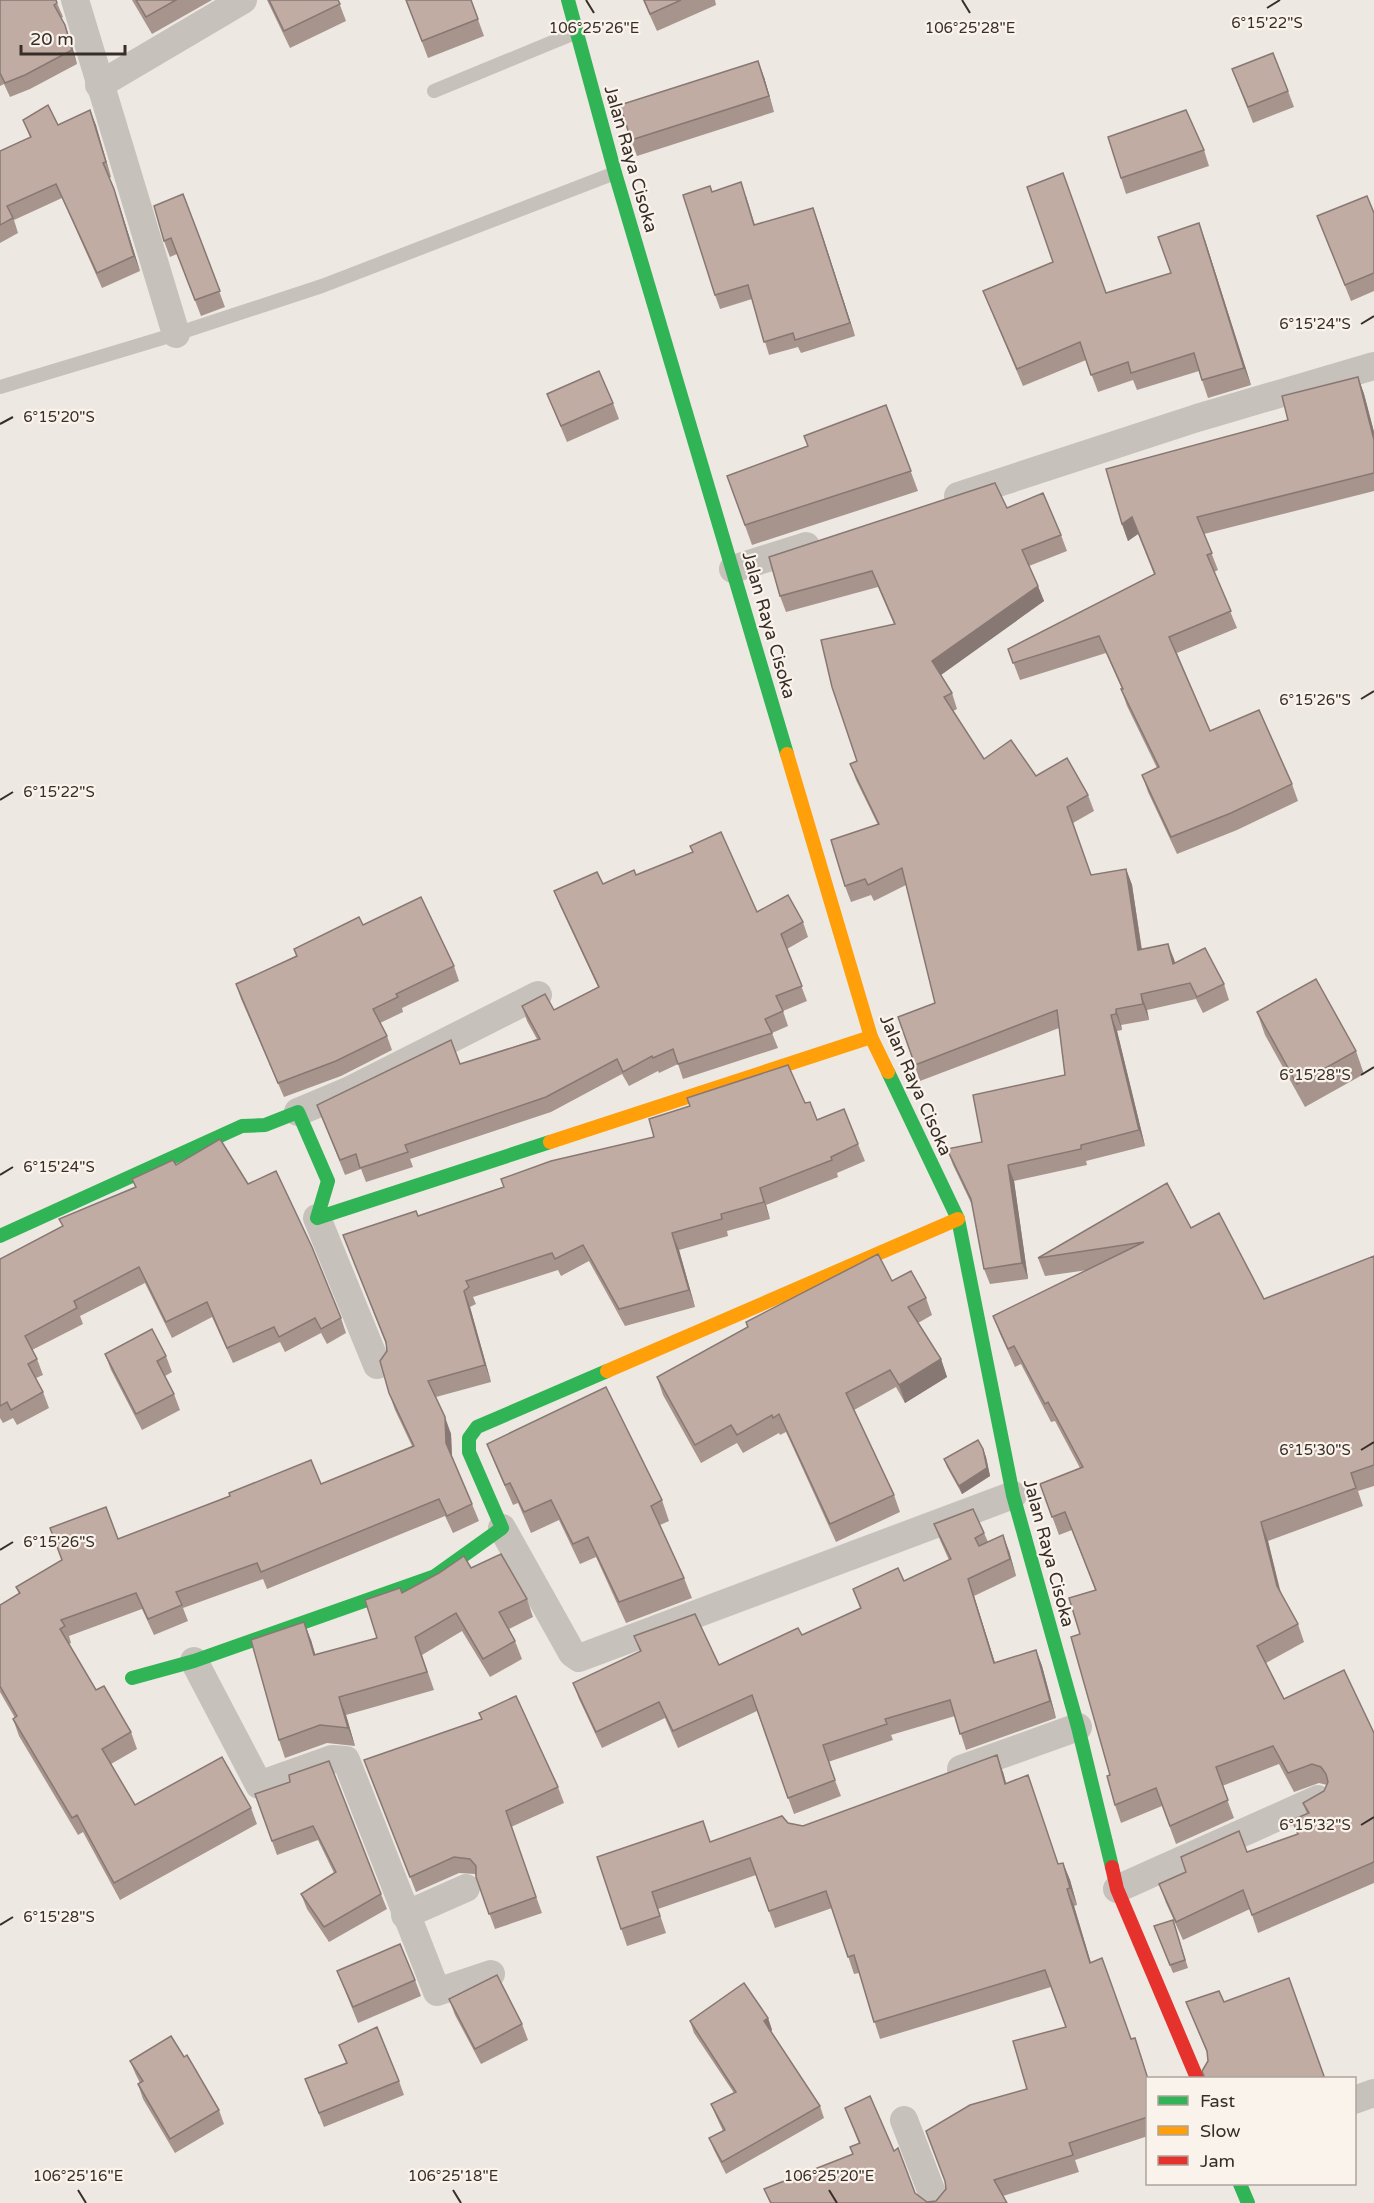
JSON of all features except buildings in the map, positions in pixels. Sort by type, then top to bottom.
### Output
[{"type":"street","points":[[75,0],[176,334]]},
{"type":"street","points":[[99,84],[243,0]]},
{"type":"street","name":"Jalan Raya Cisoka","points":[[568,0],[615,173],[871,1037],[958,1219],[1013,1495],[1077,1727],[1117,1889],[1196,2077]]},
{"type":"street","points":[[937,503],[1197,418],[1374,366]]},
{"type":"street","points":[[734,570],[835,536]]},
{"type":"street","points":[[0,1236],[242,1126],[265,1125],[348,1091],[538,995]]},
{"type":"street","points":[[316,1218],[871,1037]]},
{"type":"street","points":[[298,1112],[328,1181],[316,1218],[377,1365]]},
{"type":"street","points":[[958,1219],[477,1427],[469,1438],[469,1452],[502,1528],[572,1653],[579,1658],[1013,1495]]},
{"type":"street","points":[[132,1678],[194,1660],[435,1576],[502,1528]]},
{"type":"street","points":[[194,1660],[259,1785],[332,1760],[346,1760],[405,1916],[437,1992],[491,1974]]},
{"type":"street","points":[[935,1779],[1077,1727]]},
{"type":"street","points":[[1117,1889],[1318,1799]]},
{"type":"street","points":[[405,1916],[466,1888]]},
{"type":"street","points":[[1356,2099],[1374,2093]]},
{"type":"street","points":[[904,2120],[936,2203]]},
{"type":"street","points":[[1240,2185],[1248,2203]]},
{"type":"lane","points":[[434,91],[577,32]]},
{"type":"lane","points":[[0,387],[176,334],[322,286],[615,173]]},
{"type":"traffic: fast","points":[[568,0],[615,173],[787,754]]},
{"type":"traffic: fast","points":[[888,1072],[958,1219],[1013,1495],[1078,1727],[1112,1867]]},
{"type":"traffic: fast","points":[[0,1236],[242,1126],[265,1125],[298,1112],[328,1181],[317,1218],[550,1142]]},
{"type":"traffic: fast","points":[[132,1678],[194,1661],[435,1576],[502,1528],[469,1452],[469,1438],[477,1427],[607,1371]]},
{"type":"traffic: fast","points":[[1240,2185],[1248,2203]]},
{"type":"traffic: slow","points":[[787,754],[871,1037],[888,1072]]},
{"type":"traffic: slow","points":[[550,1142],[871,1037]]},
{"type":"traffic: slow","points":[[607,1371],[958,1219]]},
{"type":"traffic: jam","points":[[1112,1867],[1117,1889],[1197,2077]]}]
